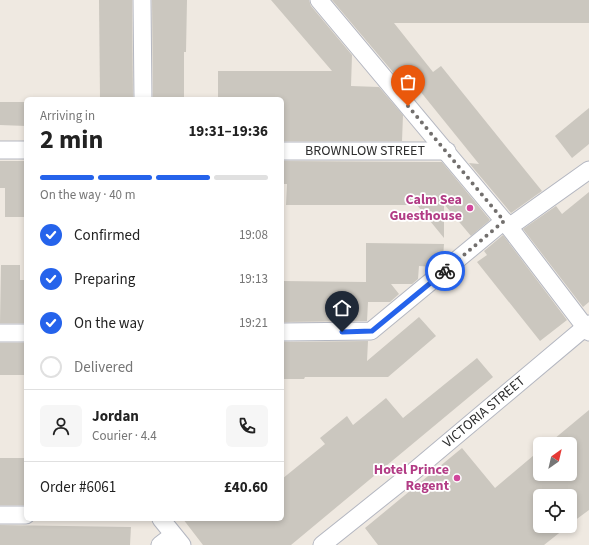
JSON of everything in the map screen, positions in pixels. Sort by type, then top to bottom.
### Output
[{"type":"street","points":[[142,0],[143,97]]},
{"type":"street","points":[[319,0],[447,151],[588,327]]},
{"type":"street","points":[[0,150],[24,150]]},
{"type":"street","name":"BROWNLOW STREET","points":[[284,151],[447,151]]},
{"type":"street","points":[[284,332],[372,331],[507,224],[589,170]]},
{"type":"street","name":"VICTORIA STREET","points":[[322,545],[407,477],[588,327]]},
{"type":"street","points":[[0,333],[24,333]]},
{"type":"street","points":[[0,515],[24,515]]},
{"type":"street","points":[[162,521],[172,542]]},
{"type":"building","points":[[99,0],[132,0],[133,97],[100,97]]},
{"type":"building","points":[[152,0],[187,0],[186,52],[184,52],[184,97],[153,97]]},
{"type":"building","points":[[271,0],[309,0],[311,6],[352,55],[351,86],[379,87],[403,115],[402,141],[284,141],[284,97],[218,97],[218,71],[332,71]]},
{"type":"building","points":[[332,0],[589,0],[589,23],[394,23],[433,72],[441,66],[542,191],[511,213],[469,163],[479,164],[403,70],[403,84]]},
{"type":"building","points":[[0,102],[24,102],[24,126],[0,125]]},
{"type":"building","points":[[589,108],[589,144],[572,158],[555,136]]},
{"type":"building","points":[[0,161],[24,161],[24,217],[5,217],[5,188],[0,188]]},
{"type":"building","points":[[284,161],[442,162],[490,220],[471,236],[444,204],[444,238],[417,205],[286,205],[287,184],[284,184]]},
{"type":"building","points":[[589,192],[589,302],[583,307],[523,229],[556,206],[562,214]]},
{"type":"building","points":[[503,235],[567,320],[540,341],[477,262],[487,255],[484,251]]},
{"type":"building","points":[[366,243],[444,244],[443,258],[433,267],[419,266],[418,279],[412,284],[391,284],[399,294],[390,302],[368,302],[367,321],[284,322],[284,281],[366,282]]},
{"type":"building","points":[[1,265],[20,265],[20,280],[24,280],[24,323],[0,323]]},
{"type":"building","points":[[419,317],[436,336],[388,377],[305,377],[304,379],[284,379],[284,342],[368,341],[367,361]]},
{"type":"building","points":[[0,343],[24,343],[24,375],[0,375]]},
{"type":"building","points":[[477,358],[493,377],[291,545],[203,545],[185,521],[284,521],[284,477],[325,444],[320,438],[347,416],[353,425],[386,398],[403,418]]},
{"type":"building","name":"Hotel Prince Regent","points":[[589,410],[589,510],[577,519],[577,489],[533,489],[533,533],[559,533],[544,545],[378,545],[365,528],[462,448],[495,488],[533,456],[533,481],[577,481],[577,437],[556,437]]},
{"type":"building","points":[[0,458],[24,458],[24,505],[0,505]]},
{"type":"building","points":[[0,525],[131,527],[130,545],[0,545]]},
{"type":"way so far","points":[[408,106],[504,221],[445,271]]},
{"type":"place","name":"Calm Sea Guesthouse","points":[[470,208]]},
{"type":"place","name":"Hotel Prince Regent","points":[[457,478]]},
{"type":"route","points":[[342,332],[372,331],[445,271]]}]
